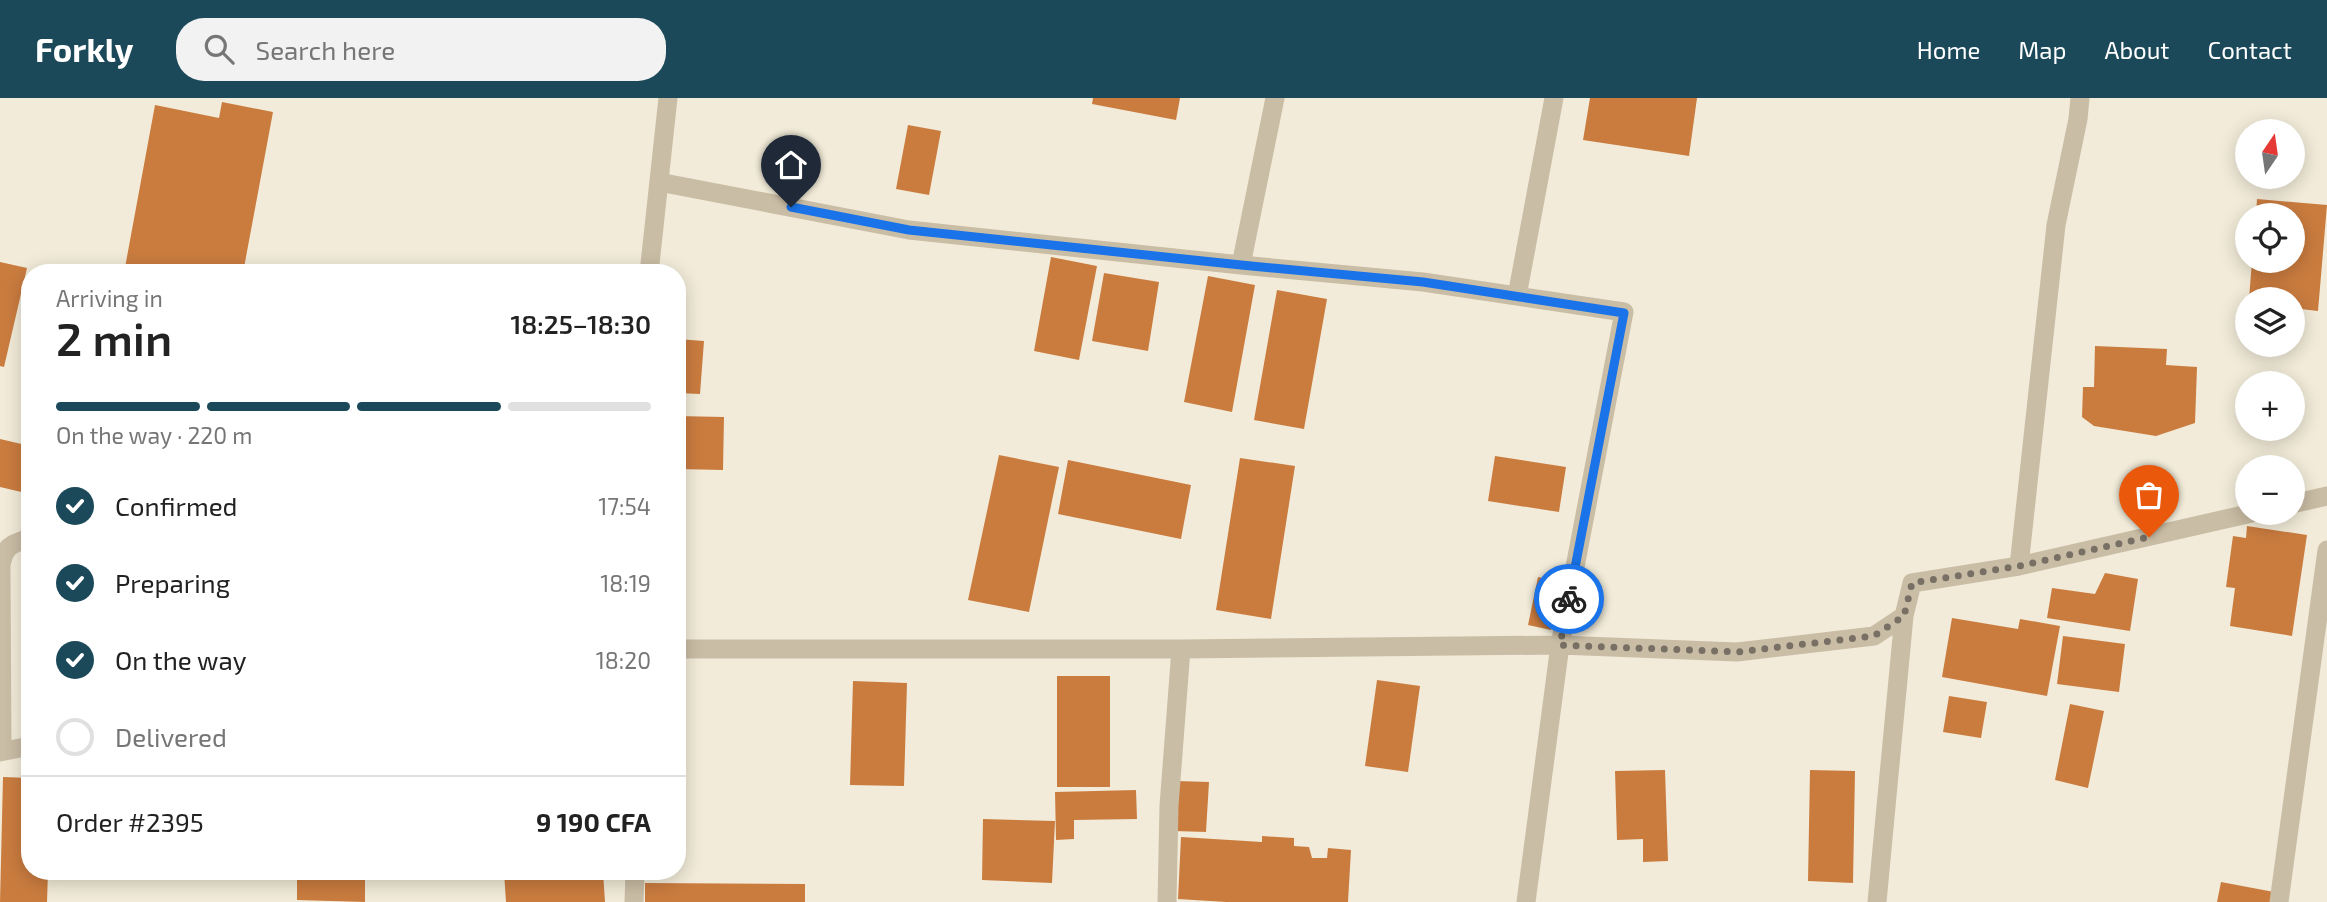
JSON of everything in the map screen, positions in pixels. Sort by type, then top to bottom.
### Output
[{"type":"street","points":[[650,264],[668,98]]},
{"type":"street","points":[[1241,265],[1275,98]]},
{"type":"street","points":[[1517,296],[1554,98]]},
{"type":"street","points":[[2019,566],[2056,225],[2080,98]]},
{"type":"street","points":[[659,182],[909,230],[1423,282],[1624,313],[1560,645],[1526,902]]},
{"type":"street","points":[[2305,501],[2327,496]]},
{"type":"street","points":[[1877,902],[1904,616],[1912,583],[2019,566],[2235,517]]},
{"type":"street","points":[[21,541],[11,545],[4,553],[1,565],[1,752],[21,748]]},
{"type":"street","points":[[2279,902],[2327,550]]},
{"type":"street","points":[[686,649],[1181,649],[1560,645],[1737,652],[1874,636],[1904,616]]},
{"type":"street","points":[[1167,902],[1169,806],[1181,649]]},
{"type":"street","points":[[634,902],[635,880]]},
{"type":"building","points":[[1093,98],[1180,98],[1176,120],[1092,104]]},
{"type":"building","points":[[1590,98],[1697,98],[1689,156],[1583,140]]},
{"type":"building","points":[[222,102],[273,112],[245,264],[126,264],[155,105],[219,118]]},
{"type":"building","points":[[908,125],[941,131],[929,195],[896,189]]},
{"type":"building","points":[[2257,199],[2304,203],[2257,203]]},
{"type":"building","points":[[2305,203],[2327,205],[2318,311],[2305,310],[2305,287],[2250,287],[2251,273],[2305,273]]},
{"type":"building","points":[[1051,257],[1097,266],[1079,360],[1034,351]]},
{"type":"building","points":[[0,262],[21,267],[21,294],[4,367],[0,366]]},
{"type":"building","points":[[1104,273],[1159,282],[1148,351],[1092,341]]},
{"type":"building","points":[[1208,276],[1255,285],[1232,412],[1184,402]]},
{"type":"building","points":[[1277,290],[1327,299],[1304,429],[1254,420]]},
{"type":"building","points":[[686,340],[704,341],[700,394],[686,393]]},
{"type":"building","points":[[2095,346],[2167,349],[2166,365],[2197,367],[2195,423],[2156,436],[2094,426],[2082,417],[2083,387],[2094,387]]},
{"type":"building","points":[[686,416],[724,417],[723,470],[686,469]]},
{"type":"building","points":[[0,439],[21,444],[21,492],[0,487]]},
{"type":"building","points":[[999,455],[1059,467],[1029,612],[968,600]]},
{"type":"building","points":[[1495,456],[1566,467],[1559,512],[1488,501]]},
{"type":"building","points":[[1240,458],[1295,466],[1271,619],[1216,610]]},
{"type":"building","points":[[1068,460],[1191,485],[1181,539],[1058,514]]},
{"type":"building","points":[[2247,526],[2307,535],[2292,636],[2230,626],[2235,588],[2226,587],[2233,536],[2246,538]]},
{"type":"building","points":[[2105,573],[2138,579],[2130,631],[2047,618],[2052,588],[2095,594]]},
{"type":"building","points":[[1538,577],[1561,582],[1551,630],[1528,625]]},
{"type":"building","points":[[1952,618],[2018,629],[2020,619],[2060,626],[2047,696],[1942,677]]},
{"type":"building","points":[[2063,636],[2125,644],[2119,692],[2057,684]]},
{"type":"building","points":[[1057,676],[1110,676],[1110,787],[1057,787]]},
{"type":"building","points":[[1377,680],[1420,686],[1408,772],[1365,766]]},
{"type":"building","points":[[853,681],[907,683],[904,786],[850,785]]},
{"type":"building","points":[[1949,696],[1987,702],[1981,738],[1943,732]]},
{"type":"building","points":[[2070,704],[2104,711],[2088,788],[2055,780]]},
{"type":"building","points":[[1665,770],[1668,861],[1643,862],[1643,839],[1617,840],[1615,771]]},
{"type":"building","points":[[1810,770],[1855,771],[1853,883],[1808,881]]},
{"type":"building","points":[[3,777],[21,778],[21,880],[48,880],[47,902],[0,902]]},
{"type":"building","points":[[1177,781],[1209,782],[1206,832],[1174,831]]},
{"type":"building","points":[[1136,790],[1137,819],[1074,820],[1074,839],[1056,840],[1055,792]]},
{"type":"building","points":[[983,819],[1055,821],[1052,883],[982,880]]},
{"type":"building","points":[[1262,836],[1294,838],[1294,846],[1309,847],[1312,858],[1327,858],[1328,848],[1351,850],[1348,902],[1226,902],[1178,899],[1181,837],[1262,842]]},
{"type":"building","points":[[297,880],[365,880],[365,902],[297,900]]},
{"type":"building","points":[[505,880],[604,880],[605,902],[506,902]]},
{"type":"building","points":[[2221,882],[2274,892],[2273,902],[2217,902]]},
{"type":"building","points":[[645,883],[805,884],[805,902],[645,902]]},
{"type":"way so far","points":[[1569,599],[1560,645],[1737,652],[1874,636],[1904,616],[1912,583],[2019,566],[2149,537]]},
{"type":"route","points":[[791,207],[909,230],[1423,282],[1624,313],[1569,599]]}]
